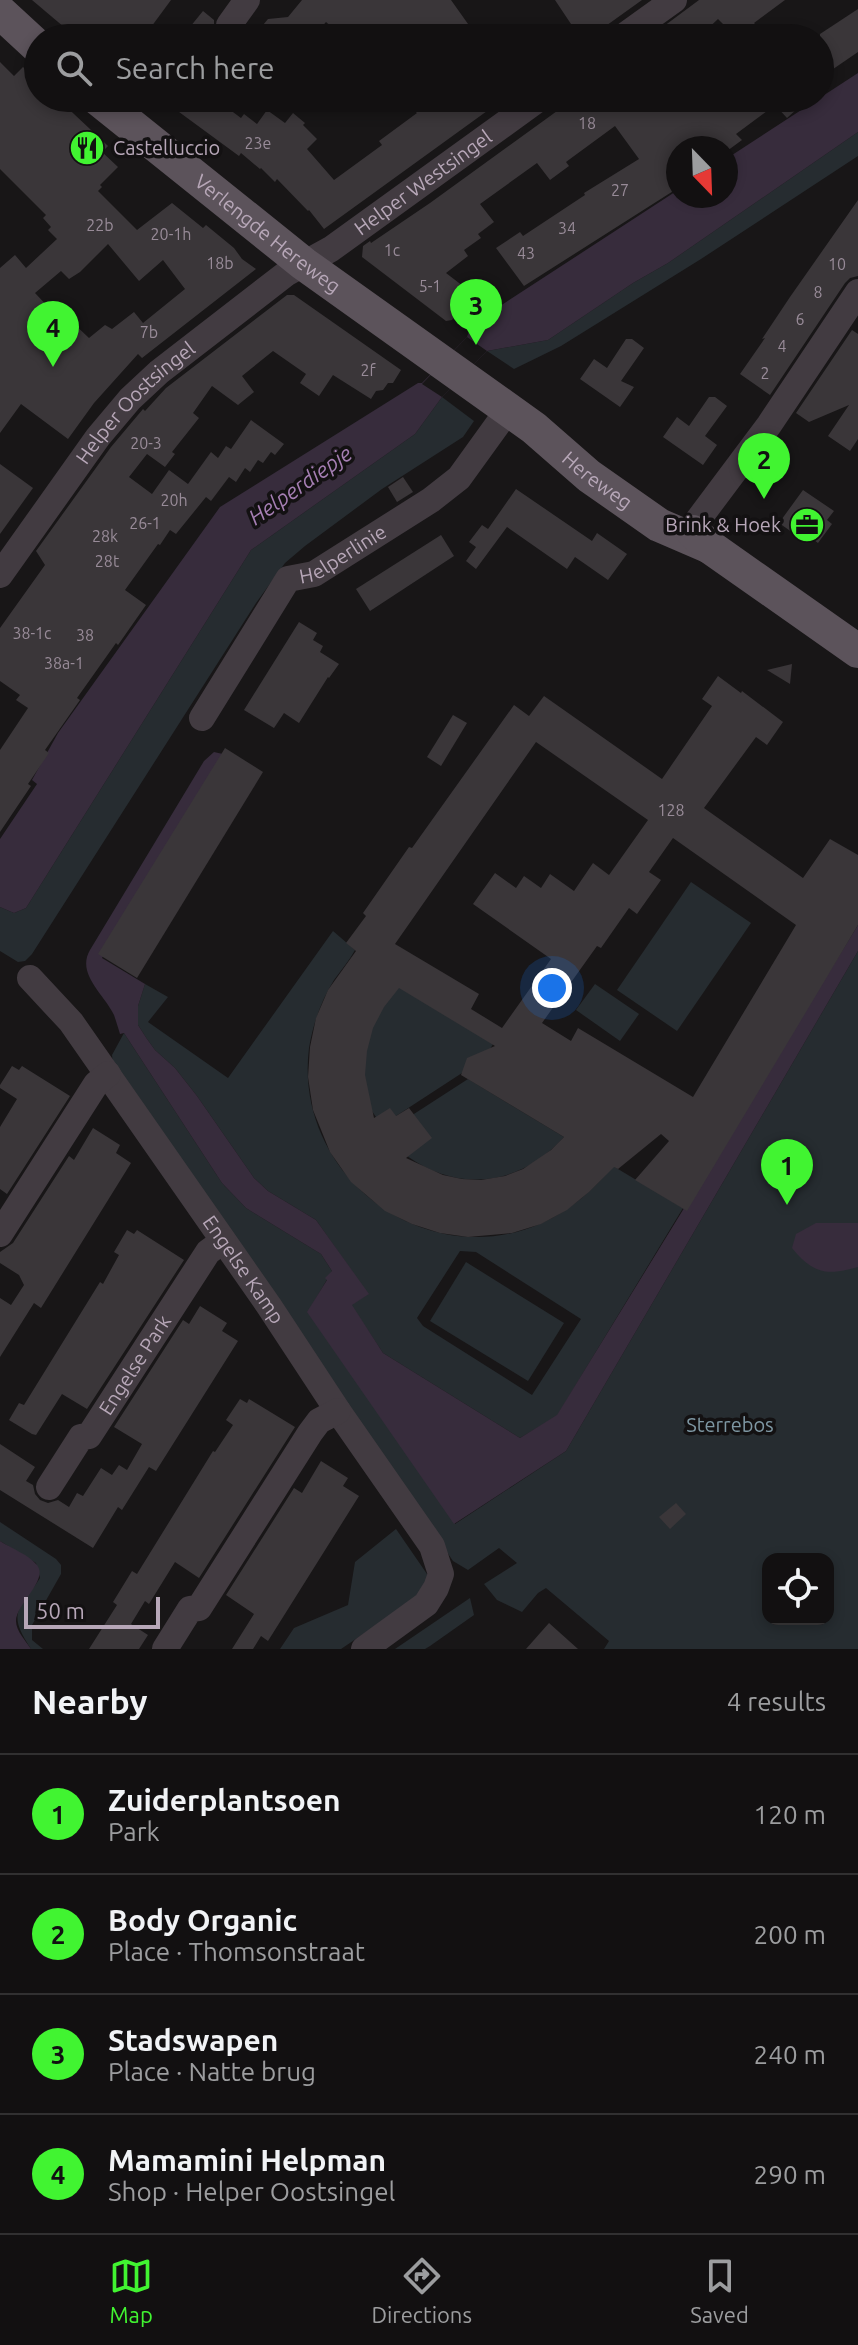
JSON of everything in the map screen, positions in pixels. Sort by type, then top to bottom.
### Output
[{"type":"main road","points":[[0,12],[24,34]]},
{"type":"main road","name":"Verlengde Hereweg","points":[[114,112],[304,264],[452,370]]},
{"type":"main road","name":"Hereweg","points":[[452,370],[521,419],[599,462],[669,512],[696,538],[858,651]]},
{"type":"street","points":[[230,24],[247,0]]},
{"type":"street","points":[[641,24],[674,0]]},
{"type":"street","name":"Helper Westsingel","points":[[304,264],[331,249],[521,112]]},
{"type":"street","name":"Helper Oostsingel","points":[[0,575],[98,437],[130,399],[159,372],[287,273],[304,264]]},
{"type":"street","points":[[696,538],[858,292]]},
{"type":"street","name":"Helperlinie","points":[[202,718],[288,579],[314,574],[431,500],[521,419]]},
{"type":"street","name":"Engelse Kamp","points":[[30,978],[71,1022],[108,1074],[432,1546],[441,1574],[426,1604],[364,1649]]},
{"type":"street","points":[[0,1234],[96,1084],[108,1074]]},
{"type":"street","name":"Engelse Park","points":[[49,1487],[81,1437],[89,1436],[208,1252],[223,1241]]},
{"type":"street","points":[[165,1649],[190,1609],[199,1608],[310,1433],[319,1421],[338,1411]]},
{"type":"green space","points":[[858,132],[858,156],[561,346],[514,369],[487,351],[548,340],[668,263]]},
{"type":"green space","points":[[442,397],[474,421],[463,437],[382,489],[285,563],[256,603],[32,954],[25,961],[18,962],[0,951],[0,907],[14,913],[26,908],[251,550],[415,434]]},
{"type":"green space","points":[[691,882],[751,923],[677,1031],[617,990]]},
{"type":"green space","points":[[333,931],[355,950],[329,988],[315,1021],[309,1048],[310,1094],[322,1136],[345,1173],[376,1203],[413,1224],[454,1235],[498,1236],[542,1223],[563,1212],[613,1166],[683,1208],[557,1416],[520,1438],[383,1353],[351,1305],[368,1294],[316,1220],[268,1191],[254,1178],[197,1096],[147,1039],[138,1025],[138,1006],[145,984],[168,997],[148,1022],[228,1078]],"holes":[[[460,1251],[476,1252],[581,1319],[532,1395],[423,1326],[417,1318]]]},
{"type":"green space","name":"Sterrebos","points":[[858,951],[858,1649],[604,1649],[609,1641],[546,1588],[522,1612],[497,1600],[484,1584],[517,1563],[499,1548],[468,1570],[453,1561],[113,1065],[112,1055],[124,1033],[222,1183],[246,1208],[321,1254],[332,1271],[308,1312],[455,1524],[566,1451]]},
{"type":"green space","points":[[392,983],[493,1044],[485,1058],[396,1116],[376,1117],[365,1091],[364,1053],[370,1030]]},
{"type":"green space","points":[[595,984],[639,1014],[620,1041],[576,1010]]},
{"type":"green space","points":[[468,1079],[564,1137],[529,1166],[489,1179],[448,1176],[407,1156],[400,1123]]},
{"type":"green space","points":[[466,1262],[564,1323],[528,1381],[430,1321]]},
{"type":"green space","points":[[0,1522],[61,1565],[61,1574],[32,1625],[32,1640],[43,1649],[31,1649],[18,1619],[21,1606],[40,1578],[36,1563],[0,1541]]},
{"type":"green space","points":[[396,1529],[427,1574],[429,1582],[421,1595],[341,1649],[280,1649],[294,1628],[348,1605],[355,1562]]},
{"type":"green space","points":[[470,1598],[474,1615],[430,1646],[425,1649],[395,1649]]},
{"type":"water","name":"Helperdiepje","points":[[858,73],[858,132],[668,263],[548,340],[487,351],[442,397],[415,434],[251,550],[26,908],[14,913],[0,907],[0,839],[37,784],[32,780],[58,733],[220,507],[422,383],[467,337],[470,328],[666,198],[666,208],[738,208],[738,151],[798,112],[834,112],[834,89]]},
{"type":"water","points":[[214,752],[227,755],[102,958],[145,984],[138,1006],[138,1025],[155,1050],[175,1068],[197,1096],[254,1178],[268,1191],[316,1220],[369,1294],[352,1305],[383,1353],[520,1438],[557,1415],[858,925],[858,951],[566,1451],[454,1524],[307,1312],[332,1271],[321,1254],[246,1208],[222,1183],[124,1033],[120,1034],[110,1007],[93,984],[86,967],[90,950],[204,761]]},
{"type":"water","points":[[816,1223],[858,1223],[858,1267],[821,1271],[800,1257],[792,1248],[796,1234]]},
{"type":"water","points":[[0,1541],[29,1558],[40,1571],[36,1585],[17,1614],[16,1621],[19,1632],[31,1649],[0,1649]]},
{"type":"pier","points":[[467,337],[487,351],[442,397],[422,384]]},
{"type":"building","points":[[32,0],[171,0],[153,24],[60,24]]},
{"type":"building","points":[[302,0],[451,0],[468,24],[264,24],[268,19],[288,17]]},
{"type":"building","points":[[555,0],[642,0],[609,24],[571,24]]},
{"type":"building","points":[[699,0],[785,0],[755,24],[723,24],[718,19],[713,24],[667,24]]},
{"type":"building","points":[[858,9],[858,52],[834,68],[834,25]]},
{"type":"building","points":[[203,11],[214,20],[214,24],[192,24]]},
{"type":"building","points":[[0,62],[14,76],[24,68],[24,112],[72,112],[108,146],[102,152],[118,167],[98,191],[137,230],[172,203],[203,228],[206,225],[256,269],[142,358],[138,354],[94,403],[68,439],[21,404],[0,433],[0,268],[15,255],[26,268],[57,239],[48,230],[51,227],[43,218],[46,215],[0,169]],"holes":[[[108,244],[139,281],[163,260],[185,289],[143,323],[134,312],[112,329],[105,325],[89,338],[71,321],[66,326],[35,293],[61,271],[69,279],[80,272]]]},
{"type":"building","points":[[179,112],[233,112],[241,118],[244,114],[257,124],[266,112],[285,123],[293,113],[317,139],[307,149],[334,180],[382,145],[379,141],[416,112],[486,112],[324,229],[277,179],[275,182],[241,153],[239,156]]},
{"type":"building","points":[[556,112],[766,112],[736,134],[738,136],[666,136],[666,196],[524,286],[496,248],[520,232],[523,236],[639,159],[615,126],[566,162],[569,166],[550,180],[537,163],[480,204],[494,222],[478,234],[481,238],[464,250],[468,256],[446,273],[476,296],[452,320],[446,321],[362,257],[363,246]]},
{"type":"building","points":[[858,200],[858,276],[845,283],[770,395],[740,374]]},
{"type":"building","points":[[287,295],[294,295],[401,370],[393,383],[376,391],[371,399],[333,375],[319,396],[300,383],[306,374],[273,351],[242,376],[254,392],[238,405],[212,386],[193,413],[199,418],[172,452],[175,454],[165,467],[147,454],[129,477],[152,494],[169,470],[188,484],[211,452],[218,458],[226,446],[231,449],[251,420],[284,444],[275,455],[271,452],[263,463],[258,460],[250,472],[245,468],[236,482],[229,477],[211,501],[206,497],[176,534],[170,530],[158,544],[125,590],[146,605],[77,698],[80,700],[45,750],[49,753],[28,784],[31,786],[0,832],[0,750],[28,708],[16,700],[20,695],[0,681],[0,628],[45,565],[36,551],[111,447],[143,409],[145,411],[166,388]]},
{"type":"building","points":[[852,330],[858,334],[858,439],[850,451],[828,436],[849,405],[809,422],[796,413]]},
{"type":"building","points":[[626,339],[632,339],[644,348],[621,381],[634,387],[620,407],[580,379],[594,359],[607,368]]},
{"type":"building","points":[[709,397],[715,397],[727,406],[705,436],[717,445],[703,465],[663,437],[677,417],[689,426]]},
{"type":"building","points":[[0,464],[33,488],[0,534]]},
{"type":"building","points":[[403,477],[413,492],[397,502],[388,487]]},
{"type":"building","points":[[516,489],[592,541],[597,533],[627,554],[608,580],[575,557],[567,569],[507,527],[476,569],[466,561],[476,547],[469,542],[482,525],[488,529]]},
{"type":"building","points":[[803,490],[834,511],[827,520],[832,524],[818,543],[800,529],[796,535],[779,523]]},
{"type":"building","points":[[441,535],[454,556],[370,611],[356,589]]},
{"type":"building","points":[[299,622],[317,633],[313,640],[323,646],[320,652],[339,664],[299,723],[284,713],[274,728],[244,710]]},
{"type":"building","points":[[792,664],[790,684],[767,670]]},
{"type":"building","points":[[718,676],[783,722],[767,745],[756,737],[704,808],[803,878],[830,839],[858,855],[858,925],[687,1211],[635,1180],[669,1141],[661,1134],[618,1169],[614,1167],[567,1210],[541,1224],[512,1233],[468,1237],[440,1233],[385,1211],[351,1182],[330,1152],[313,1110],[308,1077],[316,1018],[328,990],[356,951],[346,943],[366,916],[363,913],[514,705],[529,716],[544,696],[662,779],[712,706],[702,699]],"holes":[[[536,742],[648,820],[609,875],[593,863],[574,891],[550,874],[541,888],[524,876],[516,888],[495,873],[473,904],[551,959],[502,1028],[471,1009],[479,994],[395,944]],[[673,838],[796,925],[693,1097],[578,1028],[571,1041],[542,1023],[597,946],[601,948],[629,908],[637,914],[661,880],[649,872]],[[399,988],[495,1046],[467,1058],[461,1075],[564,1137],[523,1169],[481,1180],[443,1175],[406,1158],[432,1138],[409,1108],[396,1116],[390,1108],[374,1118],[365,1075],[367,1051],[373,1028]]]},
{"type":"building","points":[[453,715],[467,723],[441,766],[427,757]]},
{"type":"building","points":[[225,748],[263,772],[137,978],[98,954]]},
{"type":"building","points":[[12,1066],[19,1070],[22,1066],[70,1096],[7,1194],[0,1189],[0,1127],[17,1099],[0,1085]]},
{"type":"building","points":[[93,1128],[120,1145],[116,1153],[131,1163],[41,1308],[34,1303],[0,1357],[0,1298],[11,1305],[24,1285],[19,1275],[0,1263],[0,1252],[13,1243],[69,1156],[74,1160]]},
{"type":"building","points":[[127,1230],[134,1234],[137,1230],[184,1260],[87,1409],[62,1394],[36,1435],[32,1434],[9,1420],[19,1403],[24,1405],[100,1282],[103,1284],[119,1255],[114,1252]]},
{"type":"building","points":[[200,1306],[227,1323],[222,1331],[238,1341],[156,1471],[149,1467],[122,1510],[118,1507],[93,1548],[0,1490],[0,1444],[35,1467],[26,1481],[33,1485],[40,1500],[48,1503],[58,1500],[69,1507],[77,1493],[83,1496],[101,1468],[112,1475],[119,1465],[127,1470],[142,1444],[114,1427],[183,1320],[189,1324]]},
{"type":"building","points":[[240,1399],[247,1403],[249,1399],[295,1427],[199,1578],[175,1562],[149,1604],[145,1601],[131,1624],[148,1635],[139,1649],[89,1649],[117,1605],[113,1602],[132,1571],[137,1574],[213,1451],[233,1425],[226,1420]]},
{"type":"building","points":[[321,1461],[348,1478],[343,1486],[359,1496],[268,1641],[261,1636],[253,1649],[232,1649],[254,1614],[226,1595],[294,1488],[302,1493]]},
{"type":"building","points":[[676,1503],[686,1514],[670,1529],[659,1517]]},
{"type":"building","points":[[549,1623],[578,1649],[526,1649]]},
{"type":"place","name":"Castelluccio","points":[[87,148]]},
{"type":"place","name":"Stadswapen","points":[[476,345]]},
{"type":"place","name":"Mamamini Helpman","points":[[53,367]]},
{"type":"place","name":"Body Organic","points":[[764,499]]},
{"type":"place","name":"Brink & Hoek","points":[[807,525]]},
{"type":"place","name":"Zuiderplantsoen","points":[[787,1205]]}]
